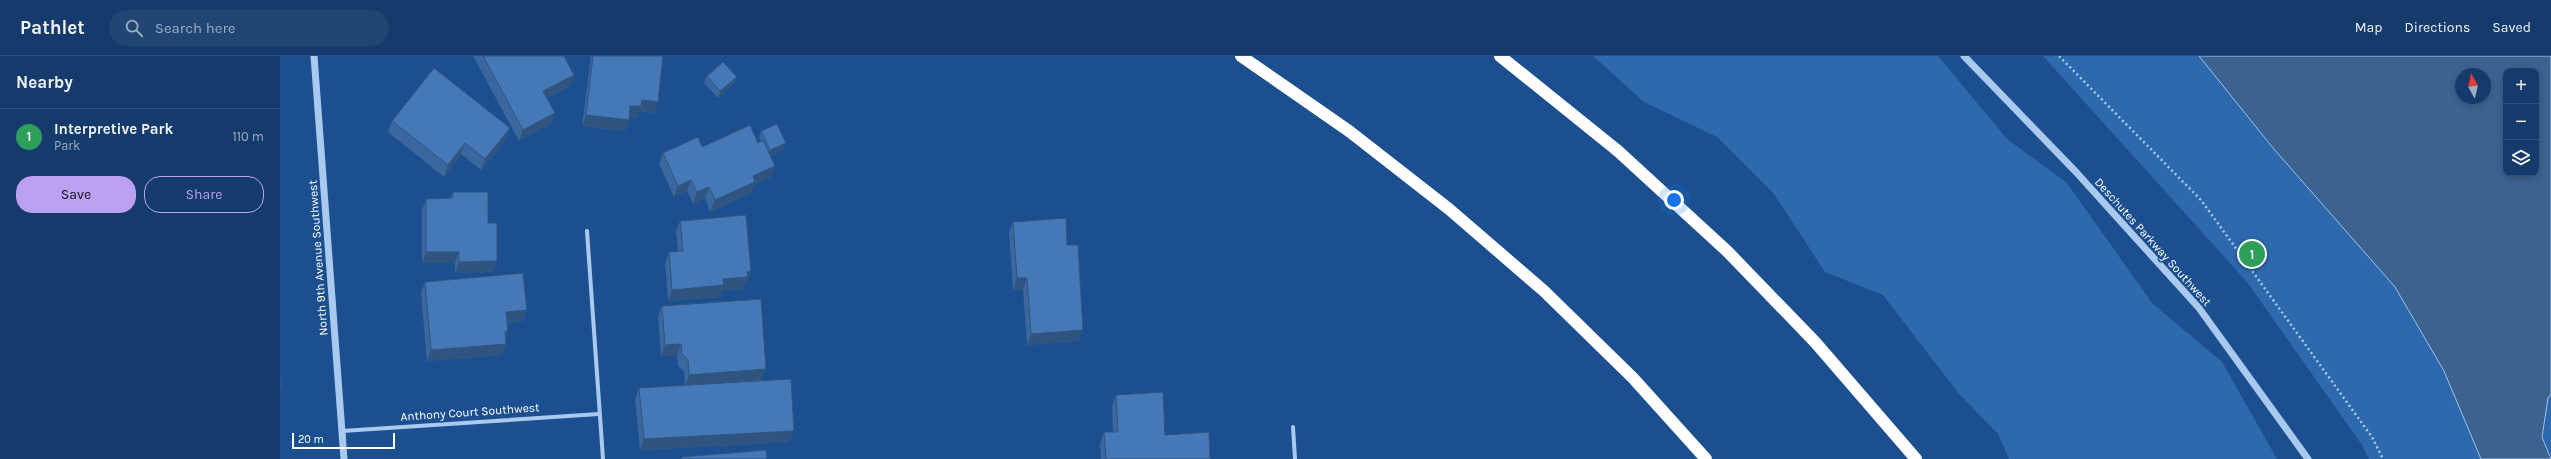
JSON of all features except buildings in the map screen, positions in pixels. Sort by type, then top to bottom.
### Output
[{"type":"highway","points":[[1241,56],[1349,131],[1473,230],[1544,291],[1633,378],[1706,459]]},
{"type":"highway","points":[[1500,56],[1618,151],[1728,252],[1815,342],[1916,459]]},
{"type":"street","name":"North 9th Avenue Southwest","points":[[314,56],[344,459]]},
{"type":"street","name":"Deschutes Parkway Southwest","points":[[1964,56],[2076,172],[2199,308],[2308,459]]},
{"type":"street","points":[[587,231],[603,459]]},
{"type":"street","name":"Anthony Court Southwest","points":[[342,431],[599,414]]},
{"type":"street","points":[[1293,427],[1295,459]]},
{"type":"path","points":[[2059,56],[2200,200],[2372,437],[2383,459]]},
{"type":"shaded area","points":[[1593,56],[1938,56],[2007,139],[2067,183],[2152,303],[2222,362],[2277,459],[2009,459],[1998,434],[1959,394],[1883,295],[1825,272],[1774,194],[1717,137],[1644,102]]},
{"type":"shaded area","points":[[2043,56],[2199,56],[2273,148],[2395,287],[2444,371],[2481,459],[2369,459],[2362,445],[2247,282]]},
{"type":"shaded area","points":[[2199,56],[2551,56],[2551,394],[2548,398],[2542,437],[2551,459],[2481,459],[2444,371],[2395,287],[2273,148]]},
{"type":"shaded area","points":[[2551,394],[2551,457],[2542,437],[2548,398]]},
{"type":"place","name":"Interpretive Park","points":[[2252,254]]}]
